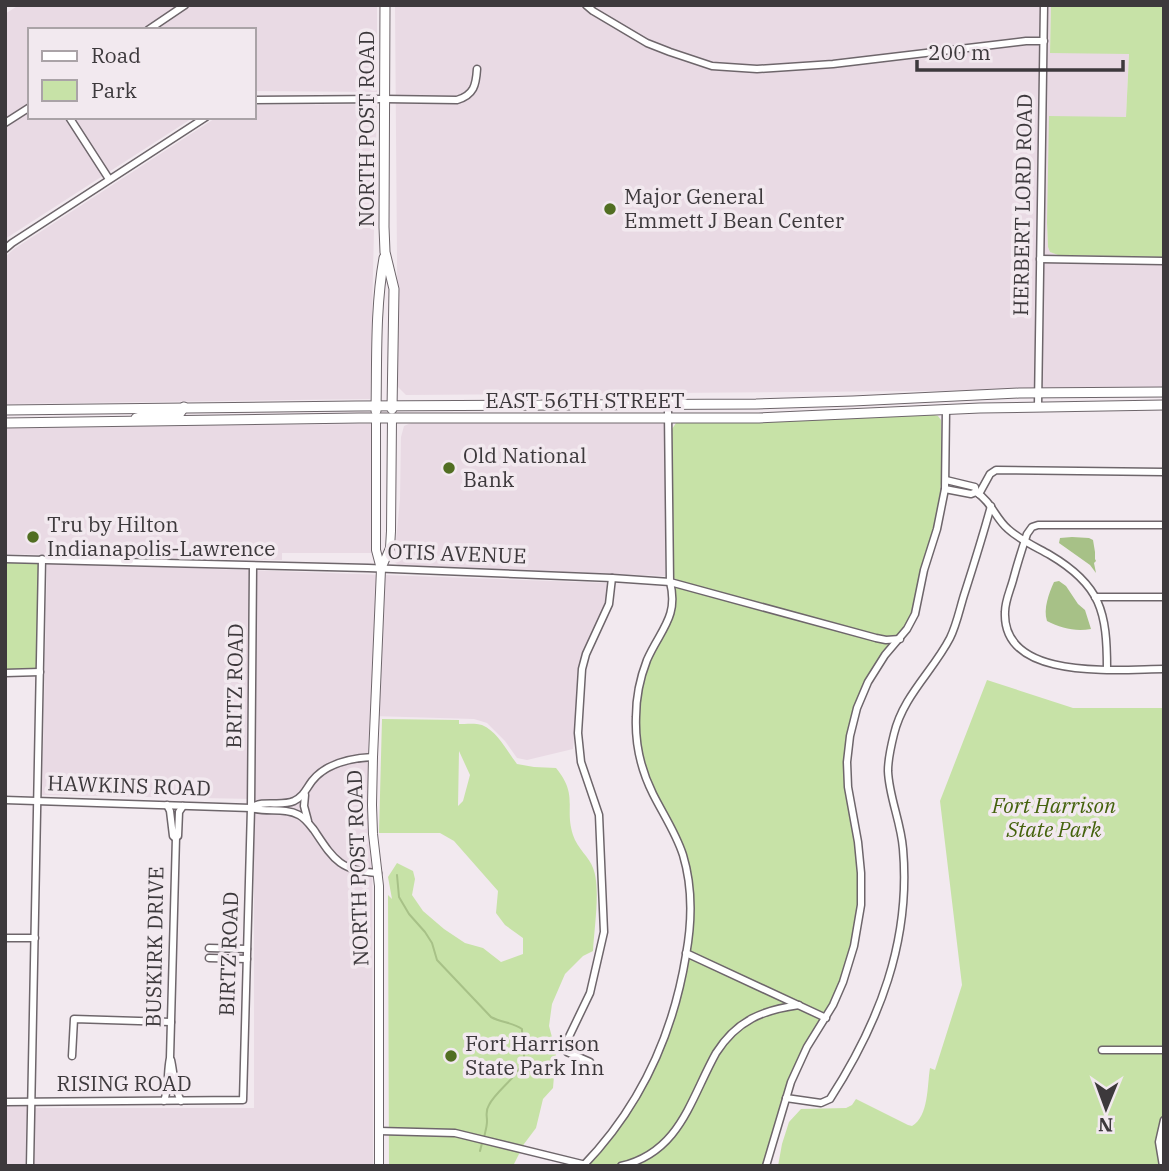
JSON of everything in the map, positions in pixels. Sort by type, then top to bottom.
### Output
[{"type":"main road","name":"NORTH POST ROAD","points":[[376,418],[378,298],[385,253],[385,5]]},
{"type":"main road","name":"NORTH POST ROAD","points":[[385,253],[394,289],[392,418]]},
{"type":"main road","name":"EAST 56TH STREET","points":[[5,410],[756,404],[1164,391]]},
{"type":"main road","name":"EAST 56TH STREET","points":[[5,423],[668,415],[799,417],[1038,406],[1164,405]]},
{"type":"main road","points":[[132,421],[148,415],[180,413],[184,407]]},
{"type":"main road","points":[[213,420],[216,414],[240,413],[250,407]]},
{"type":"street","points":[[151,28],[185,5]]},
{"type":"street","points":[[586,5],[647,43],[712,66],[735,68],[833,64],[1044,41]]},
{"type":"street","name":"HERBERT LORD ROAD","points":[[1038,406],[1044,5]]},
{"type":"street","points":[[256,100],[461,99],[474,89],[477,69]]},
{"type":"street","points":[[5,123],[28,108]]},
{"type":"street","points":[[70,119],[109,179]]},
{"type":"street","points":[[5,249],[203,119]]},
{"type":"street","points":[[1040,259],[1164,261]]},
{"type":"street","points":[[766,1166],[799,1064],[836,999],[856,940],[861,905],[860,855],[847,778],[851,727],[869,679],[900,639],[915,614],[945,489],[946,410]]},
{"type":"street","points":[[379,1131],[462,1134],[585,1165],[624,1115],[669,1029],[678,998],[691,907],[682,853],[643,770],[636,726],[638,692],[643,671],[672,610],[668,415]]},
{"type":"street","name":"NORTH POST ROAD","points":[[376,418],[376,550],[381,569],[373,757],[373,828],[378,873],[379,1166]]},
{"type":"street","name":"NORTH POST ROAD","points":[[381,569],[390,548],[392,418]]},
{"type":"street","points":[[945,489],[977,493],[996,470],[1164,472]]},
{"type":"street","points":[[946,480],[975,487],[977,493],[1009,530],[1069,566],[1082,578],[1096,597],[1105,623],[1107,668]]},
{"type":"street","points":[[786,1098],[821,1103],[830,1099],[864,1037],[888,981],[901,931],[904,884],[903,842],[889,780],[889,760],[896,726],[903,708],[950,637],[991,506]]},
{"type":"street","points":[[1164,525],[1038,525],[1029,529],[1005,608],[1007,628],[1013,641],[1031,657],[1064,667],[1164,669]]},
{"type":"street","name":"OTIS AVENUE","points":[[5,559],[381,569],[670,582],[876,638],[900,639]]},
{"type":"street","points":[[30,1166],[42,559]]},
{"type":"street","name":"BRITZ ROAD","points":[[251,808],[253,566]]},
{"type":"street","points":[[590,1062],[567,1052],[565,1045],[590,993],[604,932],[598,815],[579,754],[578,720],[582,669],[609,603],[612,578]]},
{"type":"street","points":[[1096,597],[1164,597]]},
{"type":"street","points":[[5,673],[40,673]]},
{"type":"street","name":"HAWKINS ROAD","points":[[251,808],[256,804],[288,803],[306,793],[317,776],[342,761],[373,757]]},
{"type":"street","points":[[306,793],[304,806],[309,824],[331,855],[339,863],[356,871],[378,873]]},
{"type":"street","name":"HAWKINS ROAD","points":[[5,800],[251,808],[288,811],[297,814],[309,824]]},
{"type":"street","name":"BUSKIRK DRIVE","points":[[167,805],[173,836],[176,837]]},
{"type":"street","name":"BUSKIRK DRIVE","points":[[164,1101],[170,1058],[176,837],[179,812],[183,806]]},
{"type":"street","name":"BIRTZ ROAD","points":[[243,1100],[251,808]]},
{"type":"street","points":[[5,938],[35,938]]},
{"type":"street","points":[[209,948],[247,949]]},
{"type":"street","points":[[686,953],[826,1017]]},
{"type":"street","points":[[208,958],[247,959]]},
{"type":"street","points":[[621,1166],[652,1153],[670,1139],[681,1123],[716,1053],[737,1028],[747,1020],[771,1010],[799,1006]]},
{"type":"street","points":[[72,1056],[74,1019],[171,1022]]},
{"type":"street","points":[[1102,1050],[1164,1050]]},
{"type":"street","name":"BUSKIRK DRIVE","points":[[170,1058],[176,1091],[181,1101]]},
{"type":"street","name":"RISING ROAD","points":[[5,1102],[243,1100]]},
{"type":"street","points":[[1163,1166],[1159,1142],[1164,1120]]},
{"type":"shaded area","points":[[19,5],[377,5],[377,92],[256,91],[256,28],[28,28],[28,119],[191,119],[5,239],[5,14]]},
{"type":"shaded area","points":[[395,5],[1051,5],[1050,52],[1129,53],[1126,117],[1047,223],[1048,247],[1050,252],[1058,255],[1164,257],[1164,389],[406,395],[398,387]]},
{"type":"shaded area","points":[[377,104],[370,399],[5,404],[5,257],[214,119],[256,119],[256,105]]},
{"type":"shaded area","points":[[430,422],[665,422],[665,576],[400,566],[394,562],[400,499],[401,437],[404,426]]},
{"type":"shaded area","points":[[372,424],[372,553],[282,553],[282,560],[5,554],[5,427]]},
{"type":"shaded area","points":[[1060,538],[1093,540],[1096,573],[1090,565],[1059,543]]},
{"type":"shaded area","points":[[47,563],[609,583],[610,595],[580,671],[573,749],[527,760],[517,758],[487,723],[474,719],[372,716],[373,1166],[34,1166],[35,1108],[254,1108],[254,799],[42,795]]},
{"type":"shaded area","points":[[1059,581],[1085,610],[1091,629],[1068,629],[1047,621],[1049,596],[1054,582]]},
{"type":"shaded area","points":[[5,1105],[27,1105],[25,1166],[5,1166]]},
{"type":"green space","points":[[1051,5],[1164,5],[1164,257],[1058,255],[1050,252],[1047,223],[1049,116],[1126,117],[1129,54],[1050,53]]},
{"type":"green space","points":[[934,415],[941,420],[942,472],[939,505],[911,617],[899,635],[885,637],[674,578],[672,429],[676,423]]},
{"type":"green space","points":[[5,559],[42,559],[40,672],[5,673]]},
{"type":"green space","points":[[670,582],[876,638],[900,639],[885,655],[862,694],[847,762],[861,905],[843,982],[799,1064],[766,1166],[583,1166],[606,1141],[649,1072],[678,998],[691,907],[682,853],[654,796],[637,739],[640,683],[669,618]]},
{"type":"green space","name":"Fort Harrison State Park","points":[[987,680],[1073,708],[1164,708],[1164,1166],[778,1166],[789,1122],[801,1109],[846,1108],[856,1099],[912,1126],[922,1115],[930,1068],[935,1070],[962,985],[940,801]]},
{"type":"green space","points":[[382,719],[459,720],[459,724],[482,725],[497,737],[517,764],[556,768],[567,786],[573,835],[591,864],[595,876],[597,897],[593,951],[583,956],[565,974],[552,1004],[549,1026],[556,1052],[553,1088],[543,1099],[536,1128],[513,1166],[389,1166],[388,895],[392,899],[388,877],[397,863],[413,871],[415,879],[412,895],[423,911],[465,943],[483,948],[501,962],[523,954],[523,938],[505,925],[496,913],[498,891],[454,841],[440,833],[379,833]],"holes":[[[459,751],[470,775],[463,801],[458,806]]]},
{"type":"waterway","points":[[397,875],[399,897],[432,943],[437,960],[491,1017],[522,1029],[523,1063],[488,1107],[484,1138]]},
{"type":"waterway","points":[[480,1151],[482,1143]]},
{"type":"place","name":"Major General Emmett J Bean Center","points":[[610,209]]},
{"type":"place","name":"Old National Bank","points":[[449,468]]},
{"type":"place","name":"Tru by Hilton Indianapolis-Lawrence","points":[[33,537]]},
{"type":"place","name":"Fort Harrison State Park Inn","points":[[451,1056]]}]
